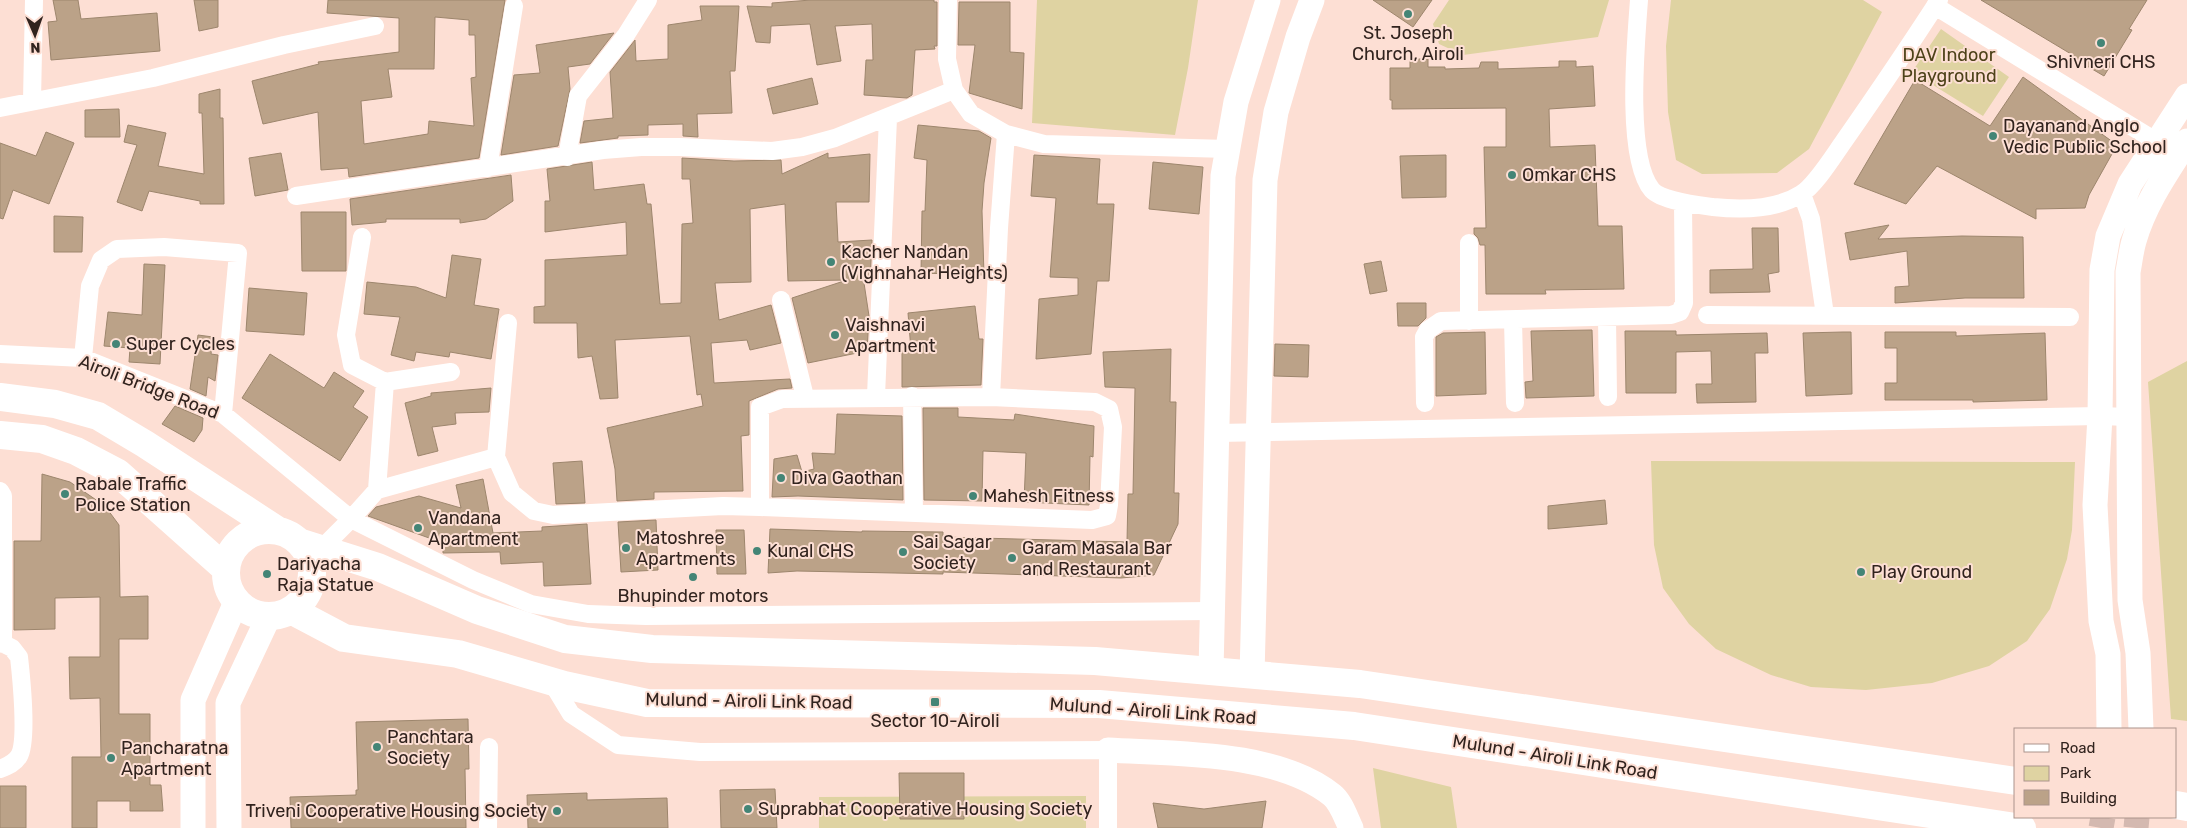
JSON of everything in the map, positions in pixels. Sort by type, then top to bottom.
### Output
[{"type":"main road","points":[[0,397],[55,404],[98,416],[139,440],[277,530],[290,534],[311,546],[378,567],[477,610],[565,639],[652,649],[1095,661],[1360,684],[2014,781]]},
{"type":"main road","points":[[0,435],[42,439],[76,451],[118,473],[226,569]]},
{"type":"main road","points":[[277,530],[262,530],[248,534],[237,543],[229,555],[226,569],[230,590],[242,607],[255,614],[280,613],[296,607],[306,596],[312,584],[313,569],[309,556],[311,546]]},
{"type":"main road","name":"Mulund - Airoli Link Road","points":[[280,613],[344,638],[458,654],[551,681],[647,703],[1099,704],[1354,726],[2022,828]]},
{"type":"street","points":[[32,101],[34,0]]},
{"type":"street","points":[[567,157],[578,96],[626,35],[648,0]]},
{"type":"street","points":[[948,0],[947,59],[954,90],[971,114],[1006,134],[1044,144],[1228,149]]},
{"type":"street","points":[[1210,670],[1223,176],[1236,102],[1268,0]]},
{"type":"street","points":[[1252,675],[1265,180],[1276,112],[1298,37],[1312,0]]},
{"type":"street","points":[[1639,0],[1633,85],[1642,172],[1653,191],[1682,204],[1723,208],[1767,207],[1802,194],[1824,169],[1903,56],[1937,3],[2174,146]]},
{"type":"street","points":[[488,168],[514,6]]},
{"type":"street","points":[[0,108],[153,78],[284,45],[374,26]]},
{"type":"street","points":[[296,196],[567,157],[603,150],[641,147],[772,151],[802,147],[835,138],[954,90]]},
{"type":"street","points":[[2140,728],[2138,653],[2130,600],[2128,272],[2133,243],[2174,146],[2187,96]]},
{"type":"street","points":[[876,396],[888,118]]},
{"type":"street","points":[[991,397],[999,228],[1006,134]]},
{"type":"street","points":[[2109,728],[2108,654],[2100,621],[2095,505],[2100,416],[2102,270],[2108,236],[2130,184],[2174,146]]},
{"type":"street","points":[[1802,194],[1811,219],[1825,315]]},
{"type":"street","points":[[1425,403],[1424,337],[1428,330],[1441,321],[1671,315],[1680,312],[1684,303],[1682,204]]},
{"type":"street","points":[[362,236],[346,335],[352,365],[385,382],[451,372]]},
{"type":"street","points":[[1468,243],[1469,321]]},
{"type":"street","points":[[83,358],[90,286],[101,260],[109,254],[118,249],[164,247],[238,253],[223,414]]},
{"type":"street","points":[[782,300],[805,397]]},
{"type":"street","points":[[1707,314],[2070,317]]},
{"type":"street","points":[[1607,317],[1608,398]]},
{"type":"street","points":[[1513,320],[1515,402]]},
{"type":"street","points":[[508,323],[496,458],[512,493],[534,511],[553,515],[723,506],[1092,520],[1108,516],[1113,427],[1109,409],[1095,402],[991,397],[876,396],[782,398],[760,407],[760,507]]},
{"type":"street","name":"Airoli Bridge Road","points":[[0,354],[83,358],[223,414],[351,519],[473,580],[530,604],[588,614],[646,616],[1212,611]]},
{"type":"street","points":[[377,490],[385,382]]},
{"type":"street","points":[[912,396],[914,513]]},
{"type":"street","points":[[1217,433],[2100,416],[2129,417]]},
{"type":"street","points":[[311,546],[351,519],[377,490],[496,458]]},
{"type":"street","points":[[0,491],[3,496],[1,538],[2,643],[12,648],[19,657],[23,735],[20,755],[11,764],[0,769]]},
{"type":"street","points":[[193,828],[193,700],[237,600]]},
{"type":"street","points":[[229,828],[228,703],[280,613]]},
{"type":"street","points":[[551,681],[571,714],[618,745],[700,752],[1108,750],[1207,755],[1252,762],[1303,777],[1334,796],[1351,828]]},
{"type":"street","points":[[488,828],[489,747]]},
{"type":"street","points":[[1108,750],[1108,828]]},
{"type":"green space","points":[[1037,0],[1198,0],[1188,68],[1175,135],[1032,123]]},
{"type":"green space","points":[[1449,0],[1609,0],[1598,37],[1463,55],[1439,44],[1433,24]]},
{"type":"green space","points":[[1671,0],[1863,0],[1882,12],[1809,149],[1777,173],[1702,174],[1676,160],[1668,112],[1666,46]]},
{"type":"green space","name":"DAV Indoor Playground","points":[[1941,29],[2009,77],[1983,116],[1912,72]]},
{"type":"green space","points":[[2187,361],[2187,721],[2171,719],[2148,382]]},
{"type":"green space","name":"Play Ground","points":[[1651,461],[2075,462],[2072,530],[2067,559],[2050,609],[2027,641],[1989,666],[1932,683],[1866,690],[1811,687],[1771,675],[1716,649],[1689,624],[1663,588],[1654,545]]},
{"type":"green space","points":[[1373,768],[1451,787],[1457,828],[1381,828]]},
{"type":"green space","points":[[1086,796],[1086,828],[819,828],[819,797]]},
{"type":"building","points":[[53,0],[78,0],[81,19],[157,13],[160,51],[51,60],[48,22],[57,21]]},
{"type":"building","points":[[194,0],[218,0],[218,27],[199,31]]},
{"type":"building","points":[[328,0],[505,0],[479,158],[349,177],[348,168],[321,170],[318,112],[263,124],[252,81],[319,64],[318,62],[399,52],[399,18],[327,13]],"holes":[[[435,17],[469,20],[469,35],[475,35],[476,77],[471,78],[474,126],[429,121],[428,134],[364,144],[361,101],[392,97],[388,69],[434,69]]]},
{"type":"building","points":[[811,0],[934,0],[934,2],[937,2],[937,46],[934,46],[935,49],[915,50],[912,95],[907,98],[864,95],[866,60],[873,60],[872,24],[835,26],[841,61],[817,65],[810,24],[771,26],[770,43],[756,42],[747,6],[772,7],[772,3]]},
{"type":"building","name":"St. Joseph Church, Airoli","points":[[1373,0],[1432,0],[1413,27]]},
{"type":"building","points":[[1981,0],[2147,0],[2129,29],[2132,30],[2104,76]]},
{"type":"building","points":[[959,2],[1010,2],[1010,52],[1024,53],[1022,109],[969,93],[975,45],[958,45]]},
{"type":"building","points":[[700,6],[739,6],[735,71],[730,71],[732,113],[697,114],[698,137],[683,136],[683,124],[648,125],[648,135],[618,136],[618,138],[580,143],[584,121],[613,118],[610,72],[635,40],[636,61],[668,59],[668,25],[702,20]]},
{"type":"building","points":[[614,33],[590,64],[568,67],[570,89],[558,146],[501,155],[514,75],[540,73],[536,45]]},
{"type":"building","points":[[1410,59],[1428,59],[1428,67],[1445,67],[1445,69],[1479,68],[1481,62],[1498,62],[1498,69],[1559,67],[1559,61],[1576,61],[1576,67],[1593,66],[1595,106],[1549,109],[1550,147],[1595,145],[1598,226],[1622,226],[1624,289],[1545,290],[1546,294],[1486,294],[1485,245],[1480,245],[1478,238],[1474,234],[1474,228],[1486,228],[1484,147],[1506,147],[1506,108],[1392,109],[1392,100],[1390,100],[1390,68],[1410,68]]},
{"type":"building","name":"Dayanand Anglo Vedic Public School","points":[[2023,77],[2117,145],[2089,195],[2085,208],[2036,209],[2036,219],[1937,166],[1906,204],[1854,184],[1915,80],[1990,126]]},
{"type":"building","points":[[812,78],[818,104],[773,114],[767,89]]},
{"type":"building","points":[[220,89],[220,118],[223,118],[224,204],[200,204],[200,201],[149,191],[142,211],[117,202],[137,145],[124,142],[128,125],[166,133],[158,166],[204,174],[202,113],[199,113],[199,94]]},
{"type":"building","points":[[119,109],[120,137],[85,137],[85,110]]},
{"type":"building","points":[[918,125],[979,131],[991,138],[982,211],[984,275],[921,273],[922,211],[925,211],[927,160],[914,158]]},
{"type":"building","points":[[46,132],[74,143],[49,204],[13,190],[3,219],[0,218],[0,143],[36,156]]},
{"type":"building","points":[[281,153],[288,190],[255,196],[249,158]]},
{"type":"building","points":[[828,153],[828,158],[870,154],[869,202],[836,202],[838,242],[872,240],[870,282],[864,283],[869,316],[867,351],[808,363],[792,298],[847,280],[788,281],[785,204],[750,209],[751,282],[715,283],[719,320],[771,305],[781,343],[750,350],[747,340],[711,343],[714,383],[790,379],[792,388],[778,389],[749,401],[749,435],[741,436],[743,491],[654,492],[654,499],[617,501],[615,469],[607,428],[703,406],[701,394],[697,395],[690,336],[615,340],[618,398],[600,399],[592,356],[578,358],[577,323],[534,323],[534,307],[545,306],[545,260],[627,255],[626,222],[545,232],[545,201],[550,201],[547,169],[592,162],[594,190],[644,184],[647,204],[651,204],[660,304],[681,303],[682,224],[693,223],[690,179],[682,179],[682,158],[734,161],[781,160],[782,174]]},
{"type":"building","points":[[1034,155],[1100,159],[1097,204],[1114,204],[1109,281],[1097,281],[1091,354],[1036,359],[1039,299],[1078,295],[1078,278],[1050,277],[1056,198],[1031,196]]},
{"type":"building","points":[[1446,155],[1446,197],[1402,198],[1400,156]]},
{"type":"building","points":[[1153,162],[1203,167],[1199,214],[1149,209]]},
{"type":"building","points":[[511,175],[513,201],[486,219],[460,223],[460,219],[386,219],[386,222],[352,225],[350,199]]},
{"type":"building","points":[[301,212],[346,212],[346,271],[302,271]]},
{"type":"building","points":[[54,216],[83,217],[82,252],[54,252]]},
{"type":"building","points":[[1889,225],[1878,239],[1962,236],[2023,237],[2024,298],[1965,298],[1895,303],[1895,287],[1909,286],[1907,251],[1850,260],[1845,233]]},
{"type":"building","points":[[1752,228],[1778,228],[1779,272],[1768,274],[1770,292],[1710,293],[1710,270],[1753,269]]},
{"type":"building","points":[[452,255],[481,259],[474,305],[499,309],[491,359],[450,352],[449,357],[416,352],[414,361],[391,355],[400,317],[364,314],[367,282],[416,287],[446,298]]},
{"type":"building","points":[[1381,261],[1387,291],[1370,294],[1364,264]]},
{"type":"building","points":[[144,264],[165,265],[160,364],[129,362],[130,348],[104,346],[108,312],[142,315]]},
{"type":"building","points":[[249,288],[307,293],[304,335],[246,331]]},
{"type":"building","points":[[1397,303],[1426,303],[1426,318],[1418,326],[1398,326]]},
{"type":"building","points":[[975,306],[979,339],[983,339],[981,385],[902,387],[902,351],[911,350],[908,313]]},
{"type":"building","points":[[1592,330],[1594,396],[1526,398],[1525,382],[1533,381],[1531,331]]},
{"type":"building","points":[[1625,331],[1676,331],[1676,335],[1767,333],[1768,353],[1755,353],[1756,402],[1697,403],[1696,384],[1712,384],[1711,351],[1676,352],[1676,393],[1626,393]]},
{"type":"building","points":[[1485,332],[1486,394],[1436,396],[1436,337],[1443,333]]},
{"type":"building","points":[[1851,332],[1852,394],[1806,396],[1803,333]]},
{"type":"building","points":[[1885,332],[1956,332],[1956,336],[2045,333],[2047,400],[1973,402],[1973,400],[1885,400],[1885,383],[1897,383],[1897,348],[1885,348]]},
{"type":"building","points":[[198,335],[213,337],[211,354],[218,355],[215,381],[208,377],[206,396],[190,389]]},
{"type":"building","points":[[1275,344],[1309,345],[1308,377],[1274,376]]},
{"type":"building","points":[[1171,349],[1170,402],[1176,402],[1174,493],[1179,493],[1178,524],[1154,575],[1121,578],[943,572],[943,574],[797,571],[768,573],[770,529],[943,532],[943,537],[1127,542],[1128,494],[1133,494],[1135,388],[1105,387],[1103,352]]},
{"type":"building","points":[[270,354],[324,388],[334,372],[364,391],[353,407],[368,417],[340,461],[242,398]]},
{"type":"building","points":[[491,388],[489,412],[455,413],[456,424],[432,427],[438,451],[418,456],[405,403],[431,396],[431,393]]},
{"type":"building","points":[[175,406],[203,418],[202,430],[194,442],[162,424]]},
{"type":"building","points":[[923,408],[958,408],[958,417],[1014,420],[1015,414],[1094,426],[1093,457],[1090,456],[1089,505],[1024,502],[1026,453],[983,451],[982,501],[924,500]]},
{"type":"building","points":[[837,414],[902,416],[903,500],[798,496],[772,497],[774,459],[797,455],[802,472],[814,469],[812,453],[835,454]]},
{"type":"building","points":[[582,461],[585,503],[556,504],[553,463]]},
{"type":"building","points":[[42,474],[70,482],[105,506],[119,525],[120,597],[148,596],[148,639],[119,639],[119,714],[150,714],[150,785],[161,785],[163,811],[130,811],[130,801],[97,801],[97,828],[72,828],[72,757],[101,757],[100,698],[70,699],[69,657],[100,657],[100,597],[55,598],[55,629],[14,630],[14,541],[41,541]]},
{"type":"building","points":[[483,479],[493,533],[542,531],[542,527],[587,524],[591,584],[544,586],[543,562],[501,564],[500,552],[443,553],[443,543],[368,516],[376,507],[419,496],[461,508],[456,485]]},
{"type":"building","points":[[1605,500],[1607,524],[1548,529],[1548,506]]},
{"type":"building","points":[[656,520],[658,570],[621,572],[618,522]]},
{"type":"building","points":[[716,530],[744,530],[746,574],[717,574]]},
{"type":"building","points":[[468,719],[469,769],[465,769],[466,828],[291,828],[290,797],[356,795],[356,790],[358,790],[356,722]]},
{"type":"building","points":[[899,773],[964,773],[964,819],[900,819]]},
{"type":"building","points":[[0,786],[26,786],[26,828],[0,828]]},
{"type":"building","name":"Suprabhat Cooperative Housing Society","points":[[775,789],[777,828],[721,828],[720,790]]},
{"type":"building","points":[[587,793],[587,800],[667,798],[668,828],[528,828],[527,795]]},
{"type":"building","points":[[1266,801],[1262,828],[1158,828],[1153,803],[1204,809]]},
{"type":"tunnel","points":[[2101,828],[2103,818]]},
{"type":"tunnel","points":[[2136,828],[2137,818]]},
{"type":"place","name":"St. Joseph Church, Airoli","points":[[1408,14]]},
{"type":"place","name":"Shivneri CHS","points":[[2101,43]]},
{"type":"place","name":"Dayanand Anglo Vedic Public School","points":[[1993,136]]},
{"type":"place","name":"Omkar CHS","points":[[1512,175]]},
{"type":"place","name":"Kacher Nandan (Vighnahar Heights)","points":[[831,262]]},
{"type":"place","name":"Vaishnavi Apartment","points":[[835,335]]},
{"type":"place","name":"Super Cycles","points":[[116,344]]},
{"type":"place","name":"Diva Gaothan","points":[[781,478]]},
{"type":"place","name":"Rabale Traffic Police Station","points":[[65,494]]},
{"type":"place","name":"Mahesh Fitness","points":[[973,496]]},
{"type":"place","name":"Vandana Apartment","points":[[418,528]]},
{"type":"place","name":"Matoshree Apartments","points":[[626,548]]},
{"type":"place","name":"Kunal CHS","points":[[757,551]]},
{"type":"place","name":"Sai Sagar Society","points":[[903,552]]},
{"type":"place","name":"Garam Masala Bar and Restaurant","points":[[1012,558]]},
{"type":"place","name":"Play Ground","points":[[1861,572]]},
{"type":"place","name":"Dariyacha Raja Statue","points":[[267,574]]},
{"type":"place","name":"Bhupinder motors","points":[[693,577]]},
{"type":"place","name":"Sector 10-Airoli","points":[[935,702]]},
{"type":"place","name":"Panchtara Society","points":[[377,747]]},
{"type":"place","name":"Pancharatna Apartment","points":[[111,758]]},
{"type":"place","name":"Suprabhat Cooperative Housing Society","points":[[748,809]]},
{"type":"place","name":"Triveni Cooperative Housing Society","points":[[557,811]]}]
